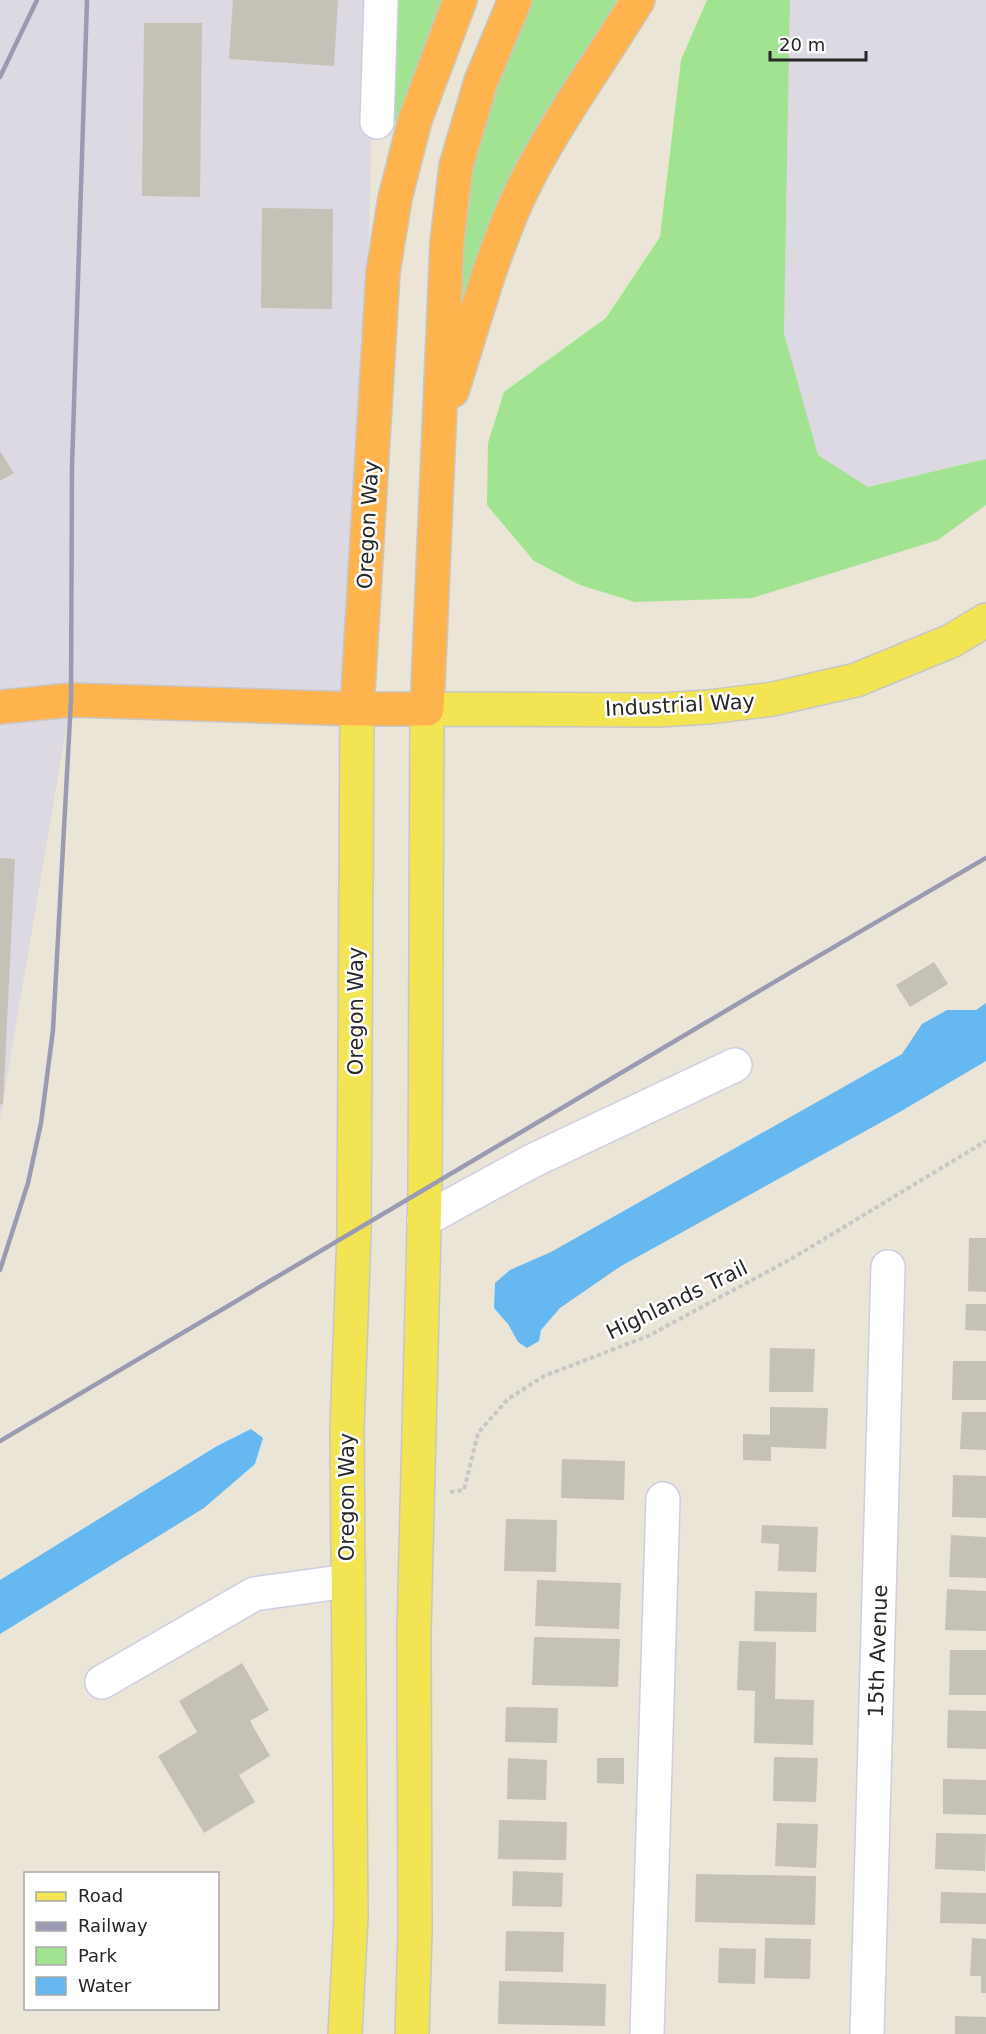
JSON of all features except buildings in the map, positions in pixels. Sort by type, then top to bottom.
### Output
[{"type":"highway","name":"Oregon Way","points":[[357,709],[383,272],[394,198],[415,120],[460,0]]},
{"type":"highway","points":[[427,709],[447,242],[456,166],[481,81],[515,0]]},
{"type":"highway","points":[[439,432],[502,237],[520,193],[566,109],[638,0]]},
{"type":"highway","name":"Industrial Way","points":[[0,707],[71,700],[427,709]]},
{"type":"main road","name":"Industrial Way","points":[[427,709],[660,710],[773,699],[856,680],[951,641],[986,620]]},
{"type":"main road","name":"Oregon Way","points":[[345,2034],[351,1917],[347,1430],[354,1232],[357,709]]},
{"type":"main road","points":[[412,2034],[415,1931],[414,1631],[424,1220],[427,709]]},
{"type":"street","points":[[377,122],[381,0]]},
{"type":"street","points":[[424,1220],[532,1161],[735,1065]]},
{"type":"street","name":"15th Avenue","points":[[867,2034],[888,1267]]},
{"type":"street","points":[[647,2034],[663,1499]]},
{"type":"street","points":[[102,1682],[254,1594],[348,1581]]},
{"type":"path","name":"Highlands Trail","points":[[417,1497],[464,1491],[478,1433],[508,1399],[544,1376],[648,1336],[791,1259],[986,1141]]},
{"type":"shaded area","points":[[0,0],[375,0],[357,709],[71,700],[0,1119]]},
{"type":"shaded area","points":[[790,0],[986,0],[986,459],[867,487],[818,455],[784,333]]},
{"type":"green space","points":[[381,0],[460,0],[415,120],[377,122]]},
{"type":"green space","points":[[515,0],[638,0],[566,109],[439,432],[447,242]]},
{"type":"green space","points":[[707,0],[790,0],[784,333],[818,455],[868,487],[986,459],[986,505],[938,540],[752,598],[635,602],[580,585],[534,561],[487,505],[488,443],[504,392],[606,318],[660,237],[681,60]]},
{"type":"water","points":[[986,1003],[986,1061],[898,1113],[621,1266],[560,1308],[541,1330],[539,1341],[527,1348],[518,1342],[508,1324],[494,1308],[495,1283],[510,1270],[551,1252],[902,1054],[922,1024],[947,1010],[976,1010]]},
{"type":"water","points":[[251,1429],[263,1438],[255,1464],[204,1508],[0,1634],[0,1580],[217,1446]]},
{"type":"railway","points":[[0,77],[37,0]]},
{"type":"railway","points":[[0,1270],[28,1183],[41,1123],[53,1030],[71,700],[72,466],[87,0]]},
{"type":"railway","points":[[0,1441],[986,858]]}]
